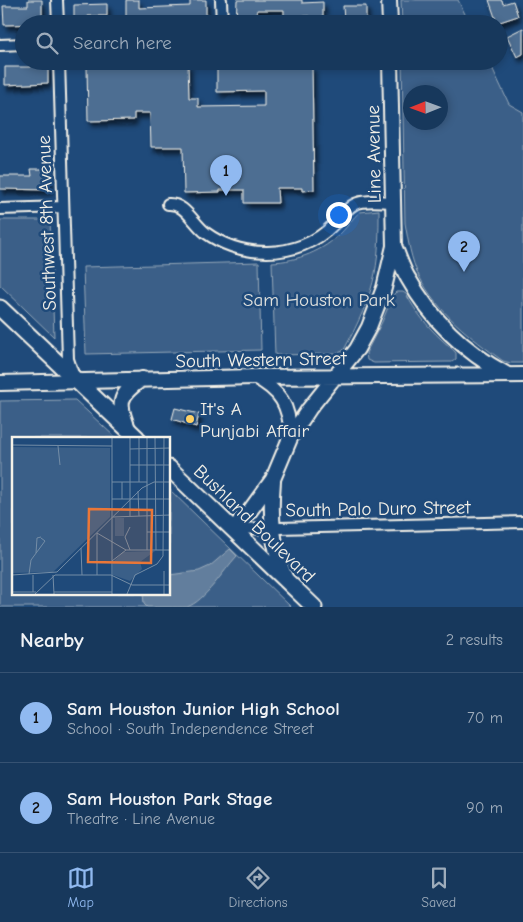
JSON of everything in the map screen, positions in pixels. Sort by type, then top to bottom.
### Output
[{"type":"main road","points":[[389,0],[390,15]]},
{"type":"main road","name":"Line Avenue","points":[[273,479],[291,436],[313,404],[357,349],[369,327],[384,288],[394,246],[390,70]]},
{"type":"main road","name":"Line Avenue","points":[[394,246],[407,278],[441,324],[474,355],[508,375]]},
{"type":"main road","points":[[0,308],[133,434]]},
{"type":"main road","name":"South Western Street","points":[[0,383],[142,379],[523,375]]},
{"type":"main road","points":[[133,434],[123,416],[122,400],[129,388],[142,379]]},
{"type":"main road","name":"Bushland Boulevard","points":[[170,469],[314,607]]},
{"type":"main road","points":[[273,479],[272,528],[276,552],[286,580]]},
{"type":"main road","points":[[233,529],[249,512],[273,479]]},
{"type":"street","points":[[57,0],[58,15]]},
{"type":"street","points":[[221,0],[222,15]]},
{"type":"street","points":[[0,45],[15,44]]},
{"type":"street","name":"Southwest 8th Avenue","points":[[59,70],[68,359],[76,381]]},
{"type":"street","points":[[168,204],[179,205],[206,233],[224,244],[245,250],[270,252],[298,247],[316,239],[332,227],[356,203],[393,202]]},
{"type":"street","points":[[0,209],[62,207]]},
{"type":"street","points":[[254,378],[269,385],[281,396],[287,408],[291,436]]},
{"type":"street","name":"South Palo Duro Street","points":[[233,529],[523,522]]},
{"type":"green space","points":[[401,0],[458,0],[466,15],[402,15]]},
{"type":"green space","name":"Sam Houston Park","points":[[402,70],[493,70],[509,104],[523,112],[523,363],[503,361],[467,333],[436,302],[416,270],[405,223],[403,130],[448,130],[448,85],[403,85],[403,115]]},
{"type":"green space","name":"Sam Houston Park","points":[[379,210],[378,250],[373,283],[363,311],[343,351],[335,354],[275,355],[272,262],[291,260],[310,254],[334,239],[360,212]]},
{"type":"green space","points":[[0,220],[50,220],[54,337],[0,285]]},
{"type":"green space","points":[[259,262],[261,350],[86,354],[83,267]]},
{"type":"green space","name":"Sam Houston Park","points":[[396,292],[406,294],[426,324],[456,353],[456,359],[452,362],[374,363],[367,360],[366,353]]},
{"type":"green space","points":[[75,400],[115,437],[12,437],[12,594],[170,594],[170,490],[291,607],[0,607],[0,401]]},
{"type":"shaded area","points":[[230,549],[237,556],[207,592],[194,604],[187,607],[147,607],[144,604],[143,594],[170,594],[170,575],[199,571],[210,566]]},
{"type":"building","points":[[28,0],[42,0],[42,15],[15,15],[15,25],[4,25],[3,6],[28,6]]},
{"type":"building","points":[[126,0],[139,0],[139,8],[190,6],[190,0],[206,0],[206,15],[126,15]]},
{"type":"building","points":[[237,0],[302,0],[302,3],[323,2],[323,15],[284,15],[284,10],[257,10],[256,15],[236,15]]},
{"type":"building","points":[[489,0],[502,0],[503,4],[513,1],[518,16],[508,19],[508,15],[494,15]]},
{"type":"building","points":[[107,4],[107,15],[74,15],[74,5]]},
{"type":"building","points":[[343,6],[366,6],[366,15],[344,15]]},
{"type":"building","points":[[523,28],[523,54],[517,57],[508,36]]},
{"type":"building","points":[[5,67],[15,67],[15,70],[48,70],[48,83],[5,85]]},
{"type":"building","points":[[87,70],[188,70],[189,98],[198,98],[198,107],[264,106],[264,91],[217,92],[217,70],[312,70],[314,190],[302,191],[302,188],[277,188],[278,203],[244,203],[244,190],[184,193],[183,147],[151,147],[150,113],[134,113],[134,120],[88,121]]},
{"type":"building","points":[[31,169],[49,169],[49,190],[0,189],[0,176],[32,176]]},
{"type":"building","points":[[175,408],[199,414],[196,427],[172,419]]},
{"type":"place","name":"Sam Houston Junior High School","points":[[226,196]]},
{"type":"place","name":"Sam Houston Park Stage","points":[[464,272]]},
{"type":"place","name":"It's A Punjabi Affair","points":[[190,419]]}]
